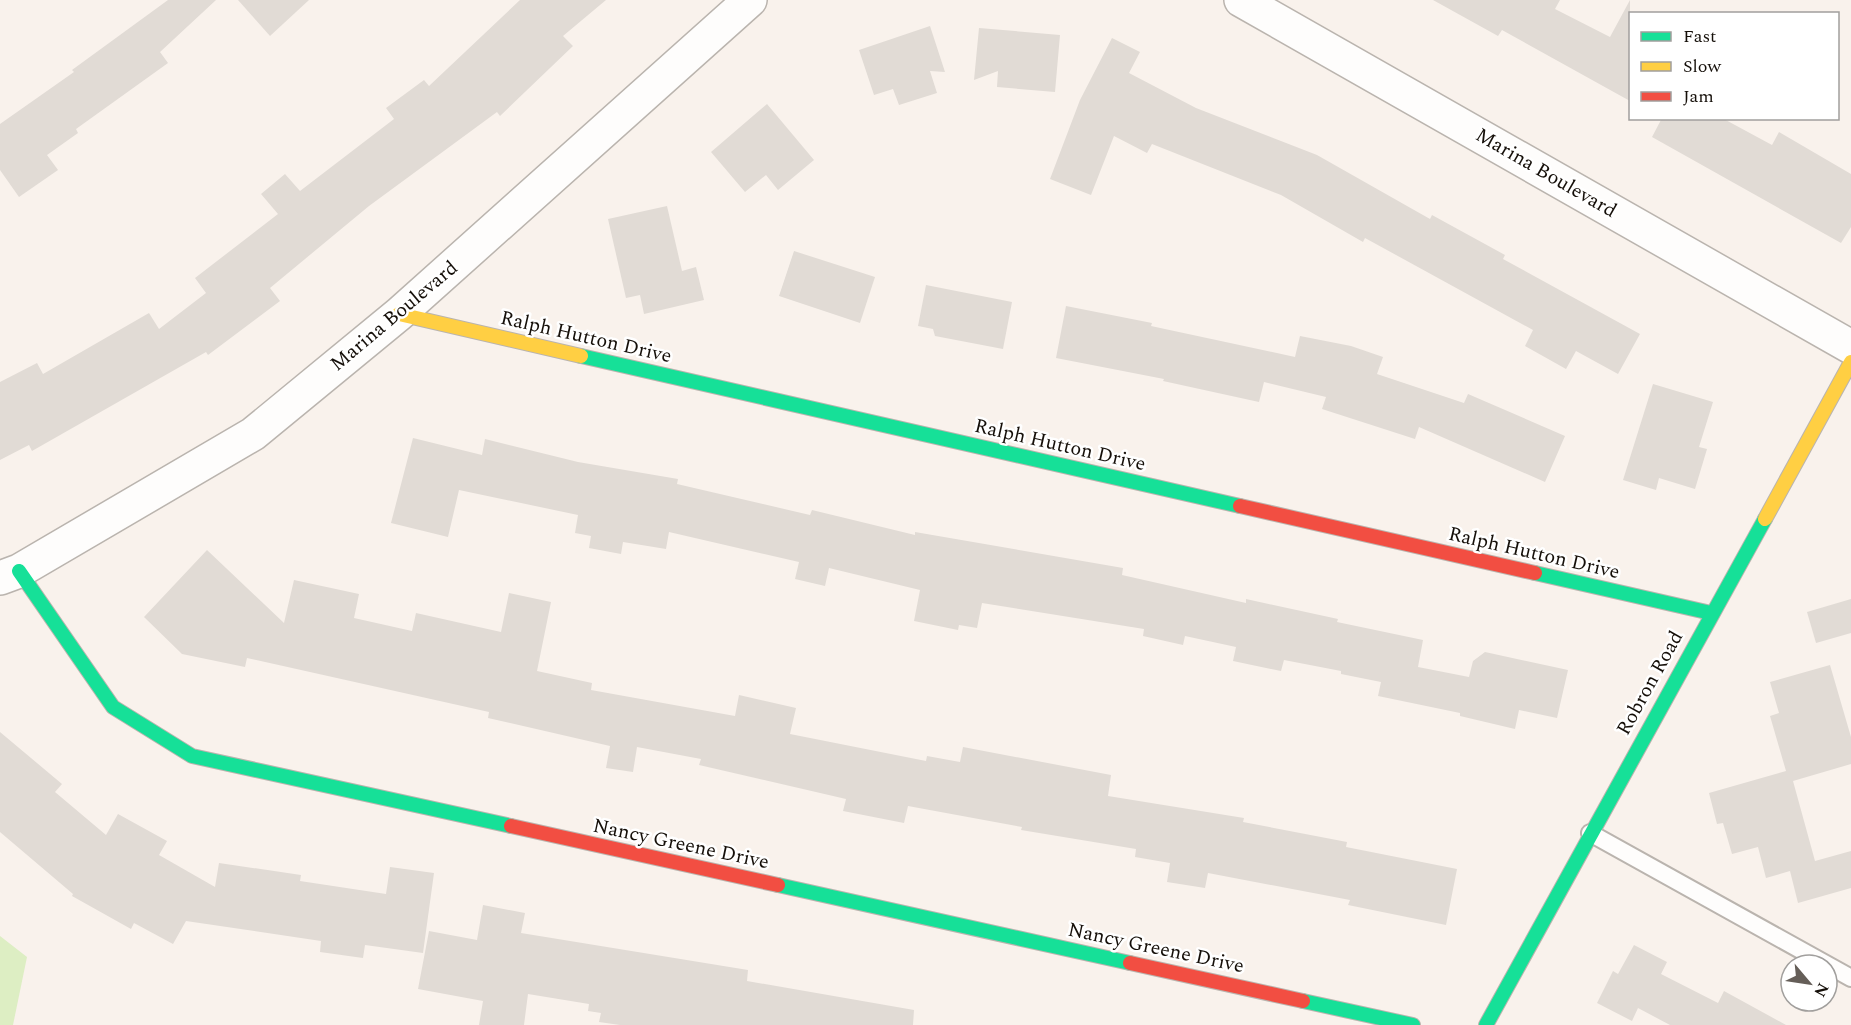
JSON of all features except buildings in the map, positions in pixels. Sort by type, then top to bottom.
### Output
[{"type":"street","name":"Marina Boulevard","points":[[10,575],[253,434],[399,314],[750,0]]},
{"type":"street","name":"Marina Boulevard","points":[[1241,0],[1851,347]]},
{"type":"street","name":"Ralph Hutton Drive","points":[[399,314],[1712,614]]},
{"type":"street","name":"Robron Road","points":[[1486,1025],[1851,362]]},
{"type":"street","name":"Nancy Greene Drive","points":[[10,575],[113,707],[192,756],[1413,1025]]},
{"type":"lane","points":[[1590,833],[1851,978]]},
{"type":"green space","points":[[0,936],[27,957],[13,1025],[0,1025]]},
{"type":"traffic: fast","points":[[581,356],[1240,506]]},
{"type":"traffic: fast","points":[[1486,1025],[1765,519]]},
{"type":"traffic: fast","points":[[19,571],[113,707],[192,756],[511,826]]},
{"type":"traffic: fast","points":[[1535,573],[1711,613]]},
{"type":"traffic: fast","points":[[778,885],[1130,963]]},
{"type":"traffic: fast","points":[[1303,1001],[1413,1025]]},
{"type":"traffic: slow","points":[[399,314],[581,356]]},
{"type":"traffic: slow","points":[[1765,519],[1851,362]]},
{"type":"traffic: jam","points":[[1240,506],[1535,573]]},
{"type":"traffic: jam","points":[[511,826],[778,885]]},
{"type":"traffic: jam","points":[[1130,963],[1303,1001]]}]
